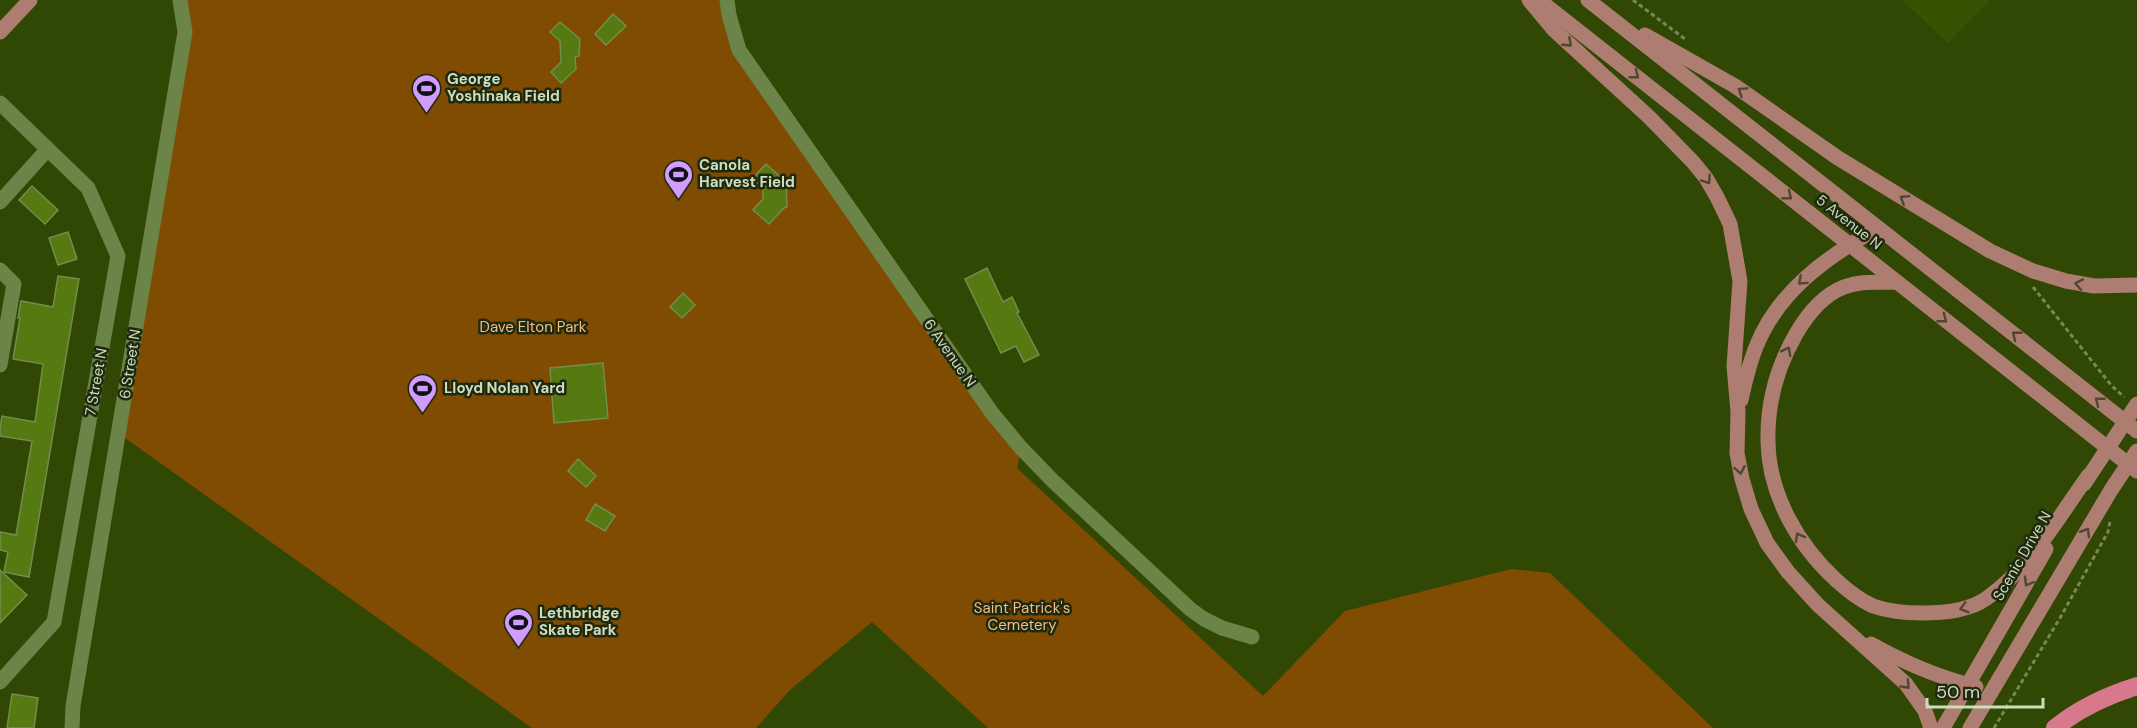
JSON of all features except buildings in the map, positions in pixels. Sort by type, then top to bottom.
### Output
[{"type":"highway","points":[[2055,728],[2101,700],[2137,686]]},
{"type":"main road","points":[[0,32],[30,0]]},
{"type":"main road","points":[[1529,0],[1554,30],[1649,117],[1693,162],[1717,197],[1730,224],[1740,281],[1734,366],[1738,412],[1737,453],[1751,509],[1767,543],[1788,572],[1847,632],[1906,684],[1925,711],[1931,728]]},
{"type":"main road","name":"5 Avenue N","points":[[1539,0],[2137,471]]},
{"type":"main road","points":[[1593,4],[1735,86],[1838,158],[1990,251],[2033,271],[2066,281],[2094,286],[2137,285]]},
{"type":"main road","name":"5 Avenue N","points":[[1593,4],[2137,431]]},
{"type":"main road","points":[[1738,412],[1756,346],[1770,319],[1797,285],[1822,263],[1878,228]]},
{"type":"main road","points":[[1897,282],[1865,281],[1842,288],[1822,300],[1802,324],[1785,353],[1774,383],[1769,412],[1768,444],[1774,483],[1803,546],[1827,572],[1851,593],[1872,605],[1901,614],[1966,609],[1986,599],[2029,559],[2088,476]]},
{"type":"main road","name":"Scenic Drive N","points":[[1942,728],[1969,685],[2088,476],[2137,404]]},
{"type":"main road","points":[[1970,728],[2110,490],[2137,451]]},
{"type":"main road","points":[[1847,632],[1938,677],[1992,691]]},
{"type":"street","name":"6 Street N","points":[[72,728],[73,706],[185,32],[180,0]]},
{"type":"street","name":"6 Avenue N","points":[[727,0],[729,15],[740,50],[992,413],[1052,480],[1174,595],[1204,619],[1222,628],[1252,637]]},
{"type":"street","name":"7 Street N","points":[[0,103],[88,188],[118,256],[54,622],[0,682]]},
{"type":"street","points":[[0,202],[47,150]]},
{"type":"street","points":[[0,270],[14,284],[0,365]]},
{"type":"path","points":[[1994,728],[2108,532],[2110,517]]},
{"type":"shaded area","points":[[1902,0],[1991,0],[1948,43]]},
{"type":"green space","name":"Dave Elton Park","points":[[180,0],[727,0],[739,50],[1021,448],[1017,468],[1263,696],[1345,611],[1511,569],[1550,573],[1713,728],[988,728],[872,622],[791,689],[756,728],[532,728],[118,433],[185,32]]},
{"type":"place","name":"George Yoshinaka Field","points":[[426,114]]},
{"type":"place","name":"Canola Harvest Field","points":[[678,200]]},
{"type":"place","name":"Lloyd Nolan Yard","points":[[423,414]]},
{"type":"place","name":"Lethbridge Skate Park","points":[[518,648]]},
{"type":"park label","name":"Saint Patrick's Cemetery","points":[[1022,616]]}]
